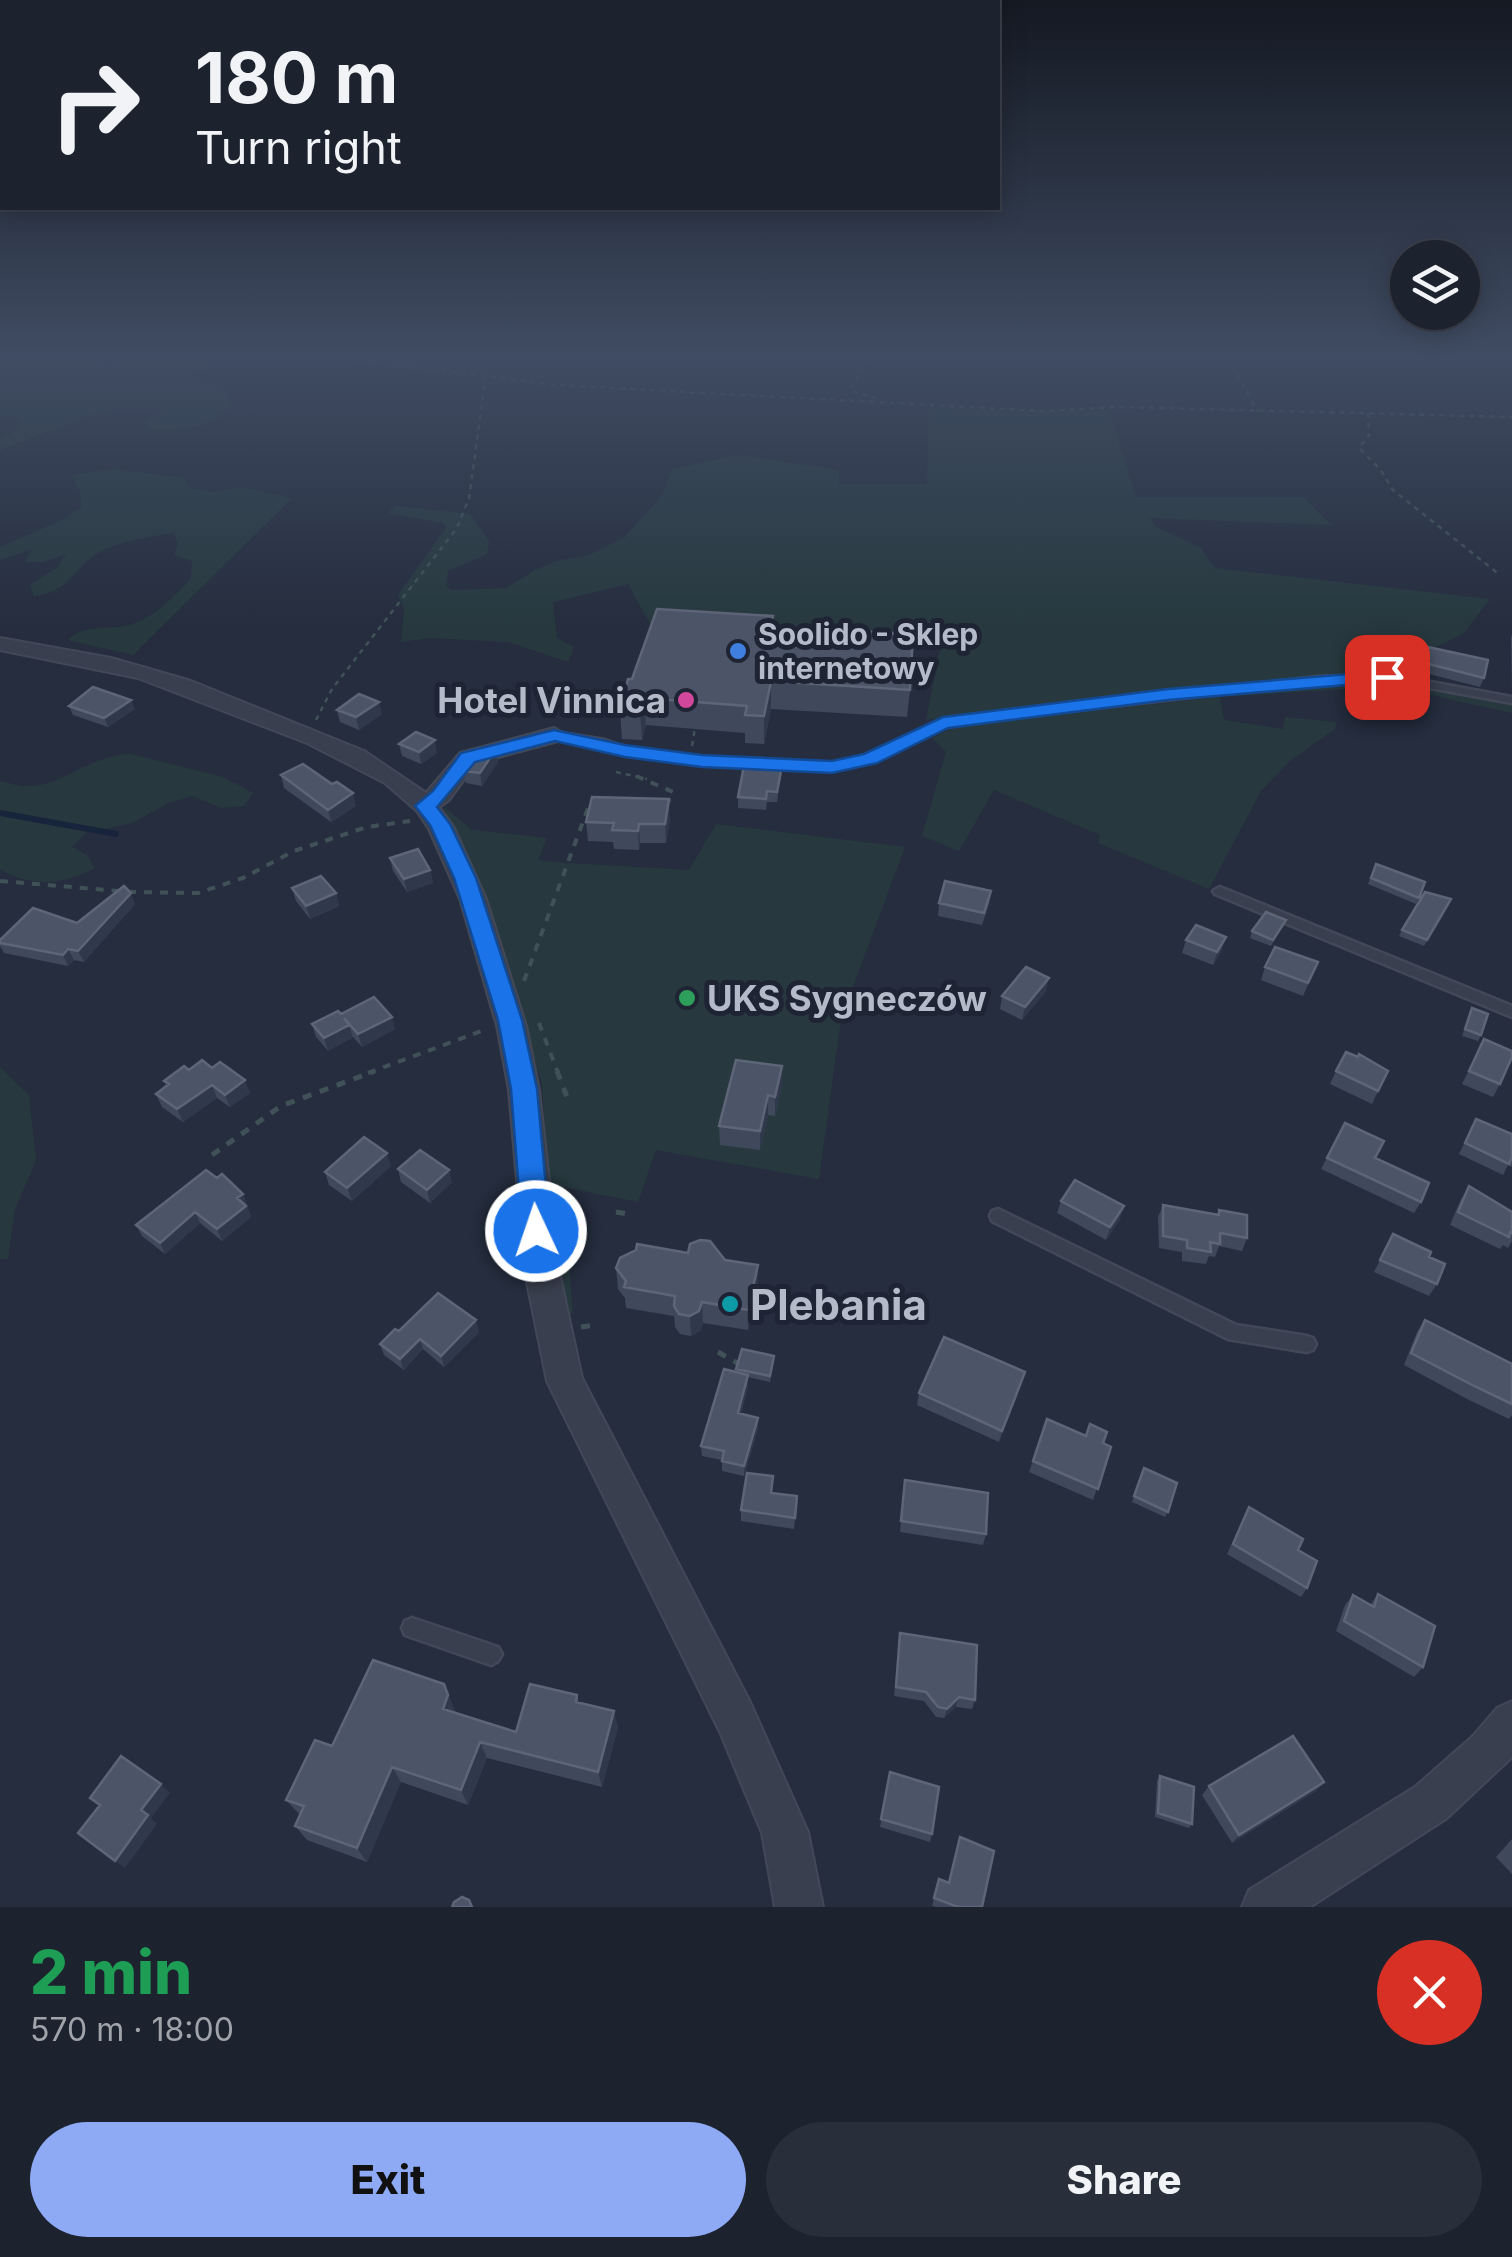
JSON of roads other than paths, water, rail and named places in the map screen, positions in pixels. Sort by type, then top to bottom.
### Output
[{"type":"street","points":[[0,644],[128,668],[308,735],[346,750],[405,787],[430,812],[465,878],[523,1018],[524,1089],[538,1262],[565,1381],[736,1717],[785,1832],[799,1907]]},
{"type":"street","points":[[430,812],[468,758],[554,735]]},
{"type":"street","points":[[1266,1907],[1421,1809],[1496,1745],[1512,1722]]},
{"type":"lane","points":[[554,735],[625,751],[702,761],[832,767],[870,758],[943,722],[1261,685],[1387,677],[1512,700]]},
{"type":"lane","points":[[1220,891],[1512,1012]]},
{"type":"lane","points":[[998,1216],[1234,1333],[1307,1344]]},
{"type":"lane","points":[[412,1628],[491,1654]]},
{"type":"waterway","points":[[0,813],[116,834]]},
{"type":"place","name":"Soolido - Sklep internetowy","points":[[738,651]]},
{"type":"place","name":"Hotel Vinnica","points":[[686,700]]},
{"type":"place","name":"UKS Sygneczów","points":[[687,998]]},
{"type":"place","name":"Plebania","points":[[730,1304]]}]
